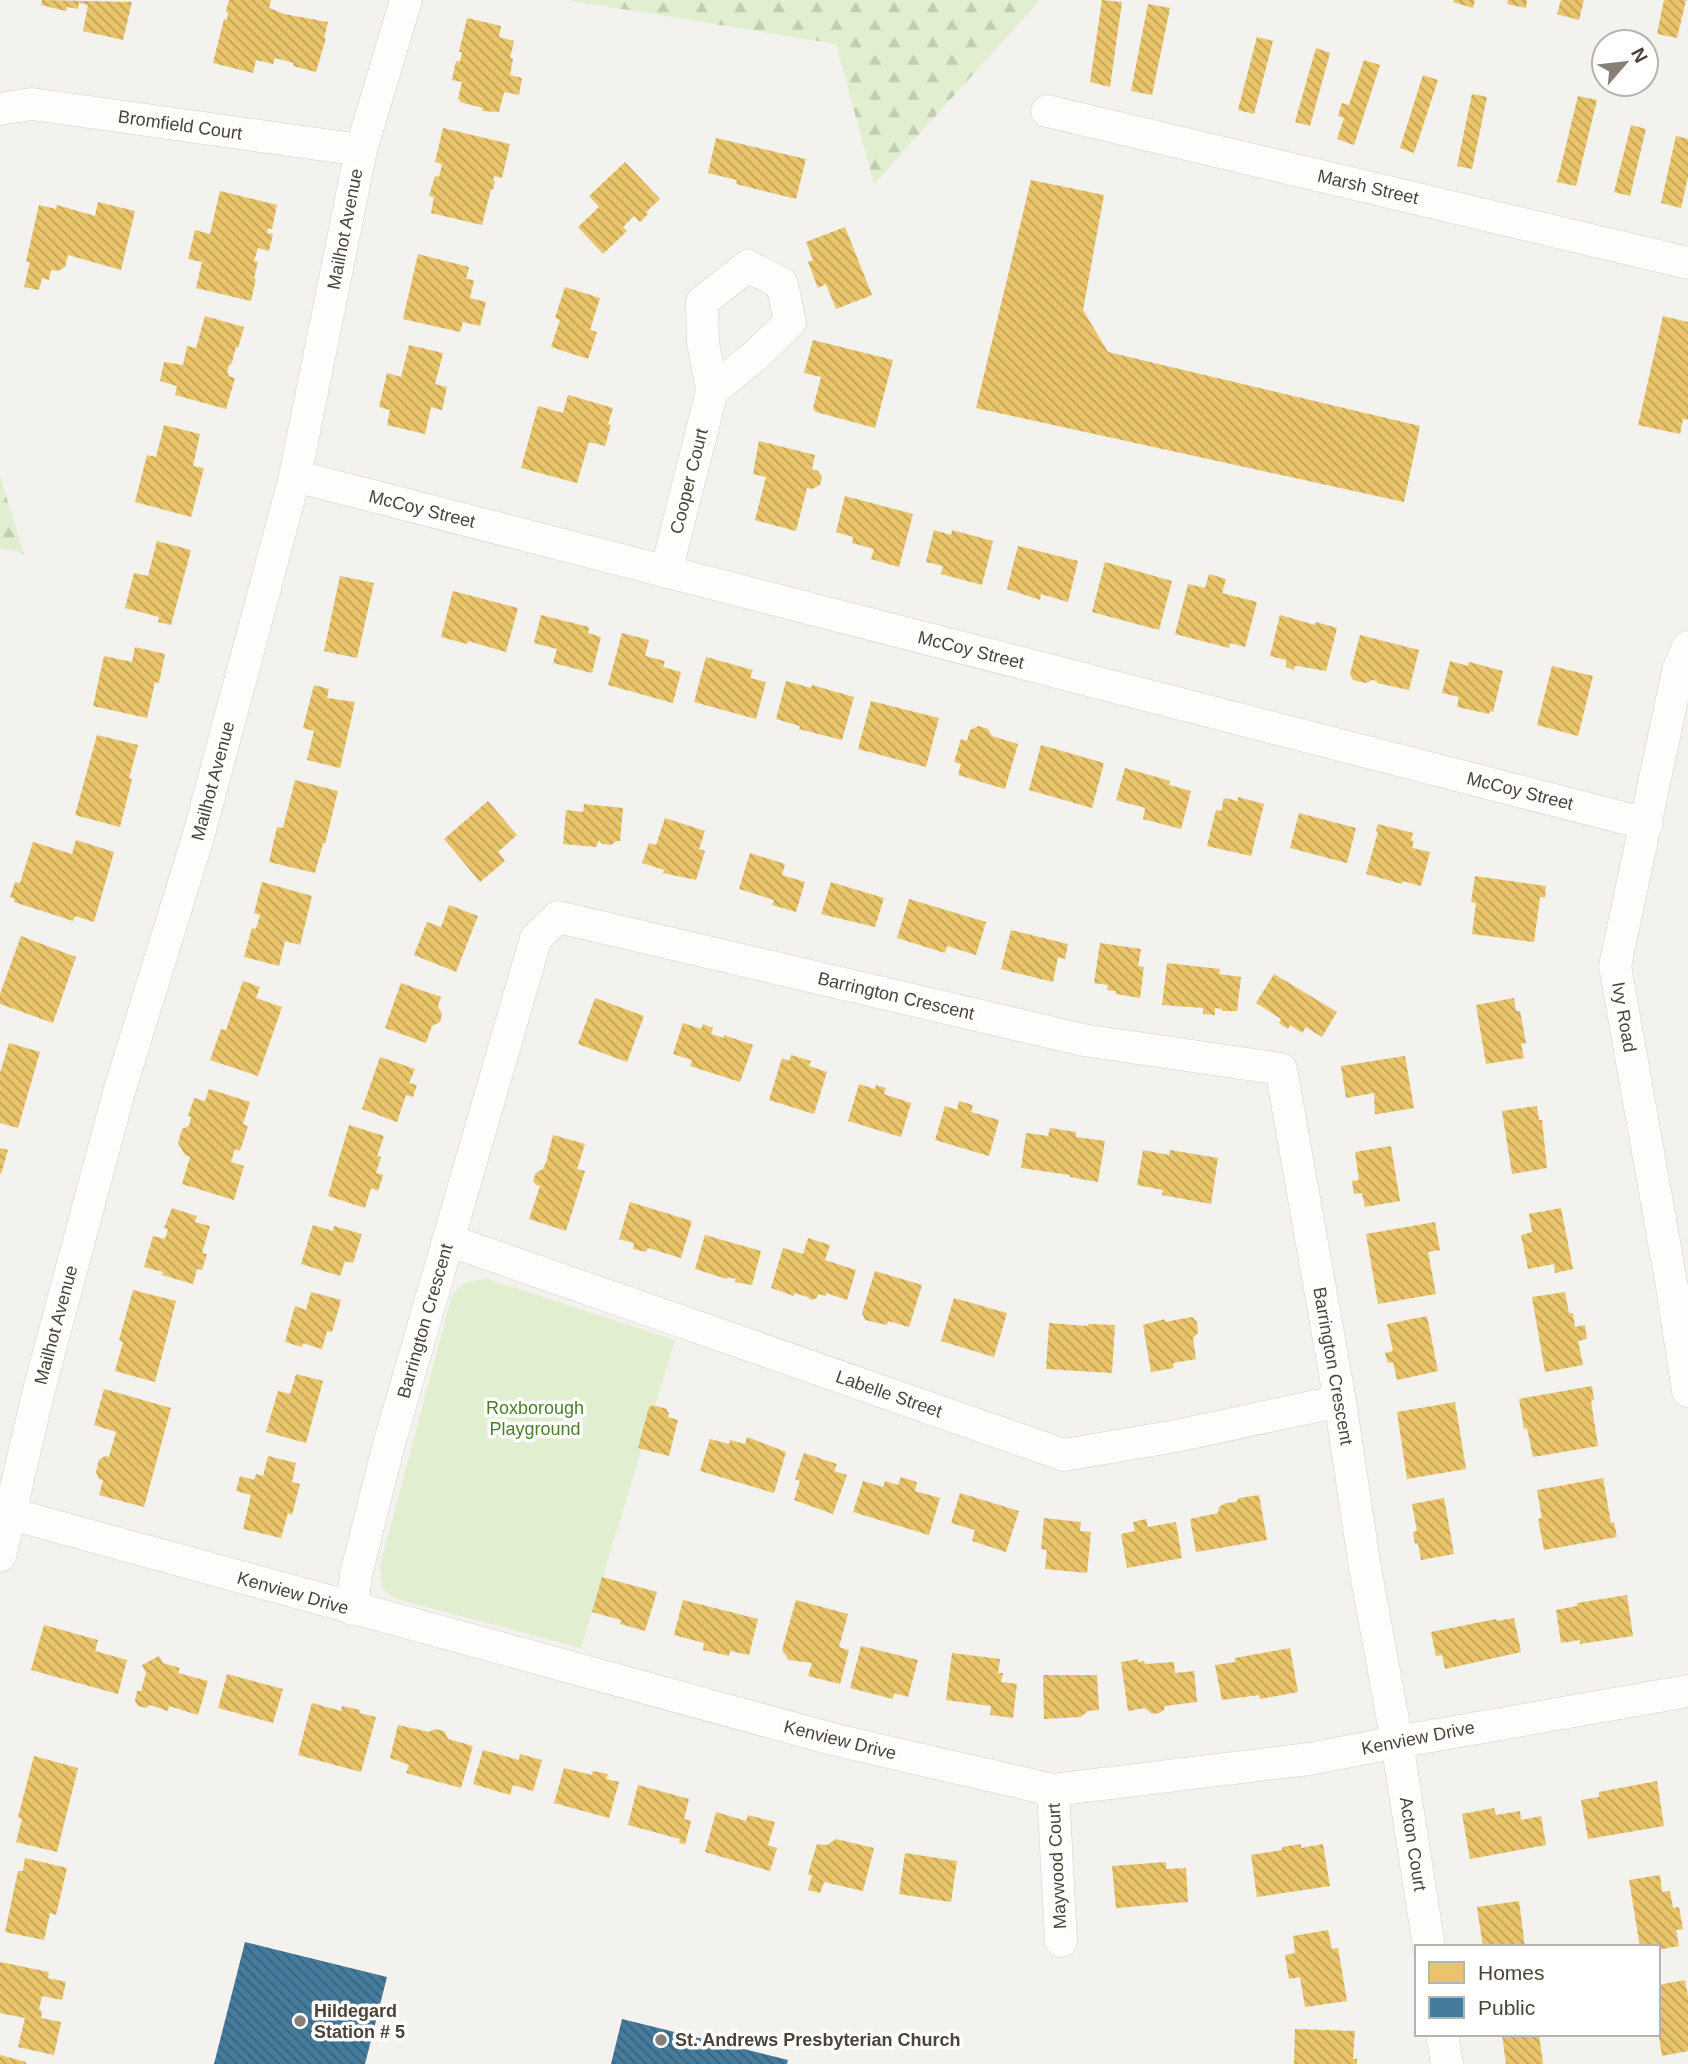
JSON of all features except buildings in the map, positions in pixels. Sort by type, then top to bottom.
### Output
[{"type":"street","name":"Mailhot Avenue","points":[[0,1556],[4,1512],[119,1092],[199,834],[295,477],[361,150],[406,0]]},
{"type":"street","name":"Bromfield Court","points":[[0,109],[32,104],[361,150]]},
{"type":"street","name":"Marsh Street","points":[[1047,111],[1688,262]]},
{"type":"street","name":"Cooper Court","points":[[666,572],[712,391]]},
{"type":"street","name":"McCoy Street","points":[[295,477],[1647,824]]},
{"type":"street","name":"Ivy Road","points":[[1688,647],[1678,671],[1615,965],[1680,1286],[1688,1391]]},
{"type":"street","name":"Barrington Crescent","points":[[352,1609],[356,1574],[389,1444],[536,937],[558,917],[1083,1040],[1281,1069],[1397,1742]]},
{"type":"street","name":"Labelle Street","points":[[448,1240],[1064,1455],[1176,1436],[1340,1401]]},
{"type":"street","name":"Kenview Drive","points":[[4,1512],[836,1740],[1053,1790],[1309,1759],[1688,1691]]},
{"type":"street","name":"Acton Court","points":[[1397,1742],[1429,1945]]},
{"type":"street","name":"Maywood Court","points":[[1053,1790],[1061,1941]]},
{"type":"street","points":[[1442,2036],[1447,2064]]},
{"type":"green space","points":[[567,0],[1040,0],[874,184],[836,44]]},
{"type":"green space","points":[[0,476],[24,554],[0,548]]},
{"type":"green space","name":"Roxborough Playground","points":[[487,1279],[675,1340],[581,1648],[393,1598],[382,1588],[380,1566],[452,1295],[467,1282]]},
{"type":"place","name":"Hildegard Station # 5","points":[[300,2021]]},
{"type":"place","name":"St. Andrews Presbyterian Church","points":[[661,2040]]}]
